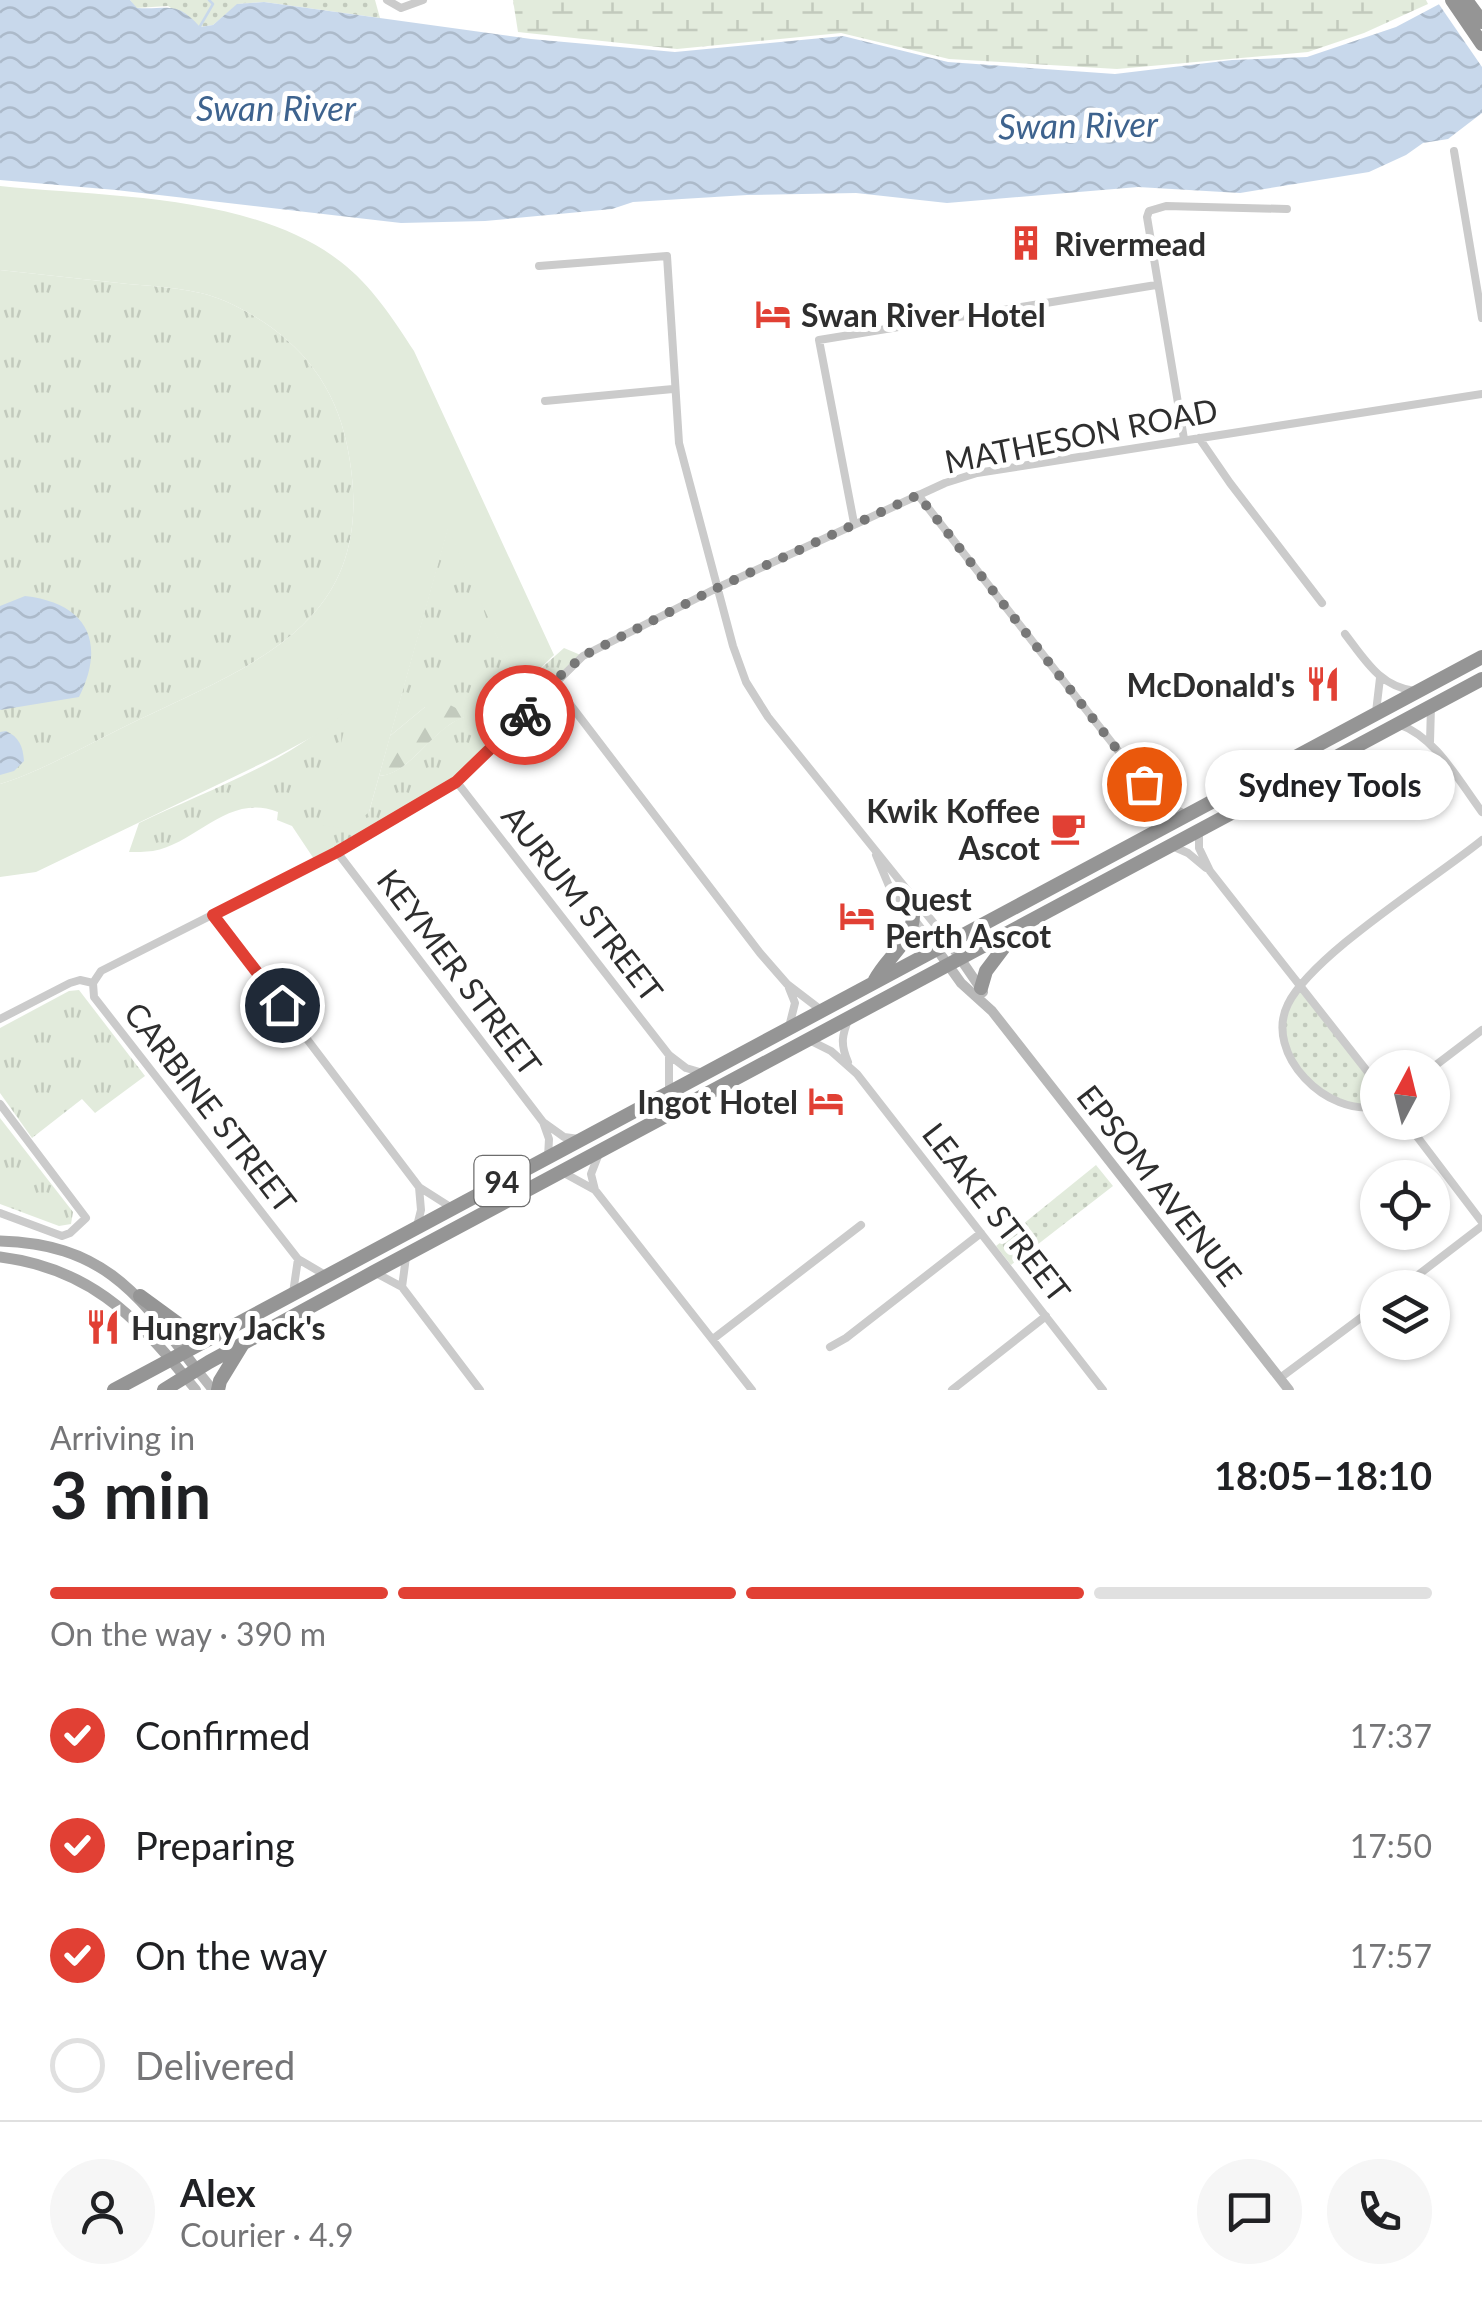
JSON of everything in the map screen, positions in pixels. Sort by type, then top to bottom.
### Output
[{"type":"highway","points":[[1452,0],[1482,44]]},
{"type":"highway","points":[[1466,0],[1482,22]]},
{"type":"highway","name":"94","points":[[114,1390],[1482,657]]},
{"type":"highway","name":"94","points":[[1456,670],[1482,666]]},
{"type":"highway","name":"94","points":[[164,1390],[193,1379],[242,1344],[374,1272],[1482,679]]},
{"type":"highway","name":"94","points":[[1250,780],[1250,791],[1257,794],[1349,744],[1370,739]]},
{"type":"highway","points":[[874,981],[913,928],[913,916]]},
{"type":"highway","points":[[981,988],[986,971],[1020,925]]},
{"type":"highway","points":[[140,1296],[192,1334],[207,1340]]},
{"type":"highway","points":[[216,1390],[242,1344]]},
{"type":"main road","points":[[0,1241],[31,1244],[81,1258],[108,1271],[140,1296],[193,1379]]},
{"type":"main road","points":[[0,1257],[38,1264],[94,1288],[177,1356]]},
{"type":"street","points":[[386,0],[401,8],[424,0]]},
{"type":"street","points":[[1454,152],[1482,318]]},
{"type":"street","points":[[1184,440],[1147,218],[1154,207],[1287,208]]},
{"type":"street","name":"EPSOM AVENUE","points":[[539,266],[667,256],[679,443],[746,682],[768,718],[875,850],[954,961],[981,988],[992,1011]]},
{"type":"street","points":[[854,524],[819,340],[1156,285]]},
{"type":"street","points":[[546,401],[673,389]]},
{"type":"street","name":"MATHESON ROAD","points":[[0,1020],[70,983],[92,983],[101,971],[337,852],[456,782],[583,656],[717,588],[918,495],[978,473],[1482,394]]},
{"type":"street","points":[[1199,438],[1322,603]]},
{"type":"street","points":[[918,495],[1156,799],[1185,814]]},
{"type":"street","points":[[1345,634],[1380,678],[1399,690],[1415,691]]},
{"type":"street","points":[[1376,712],[1380,678]]},
{"type":"street","points":[[553,682],[787,984],[822,1010]]},
{"type":"street","points":[[1430,742],[1432,706]]},
{"type":"street","points":[[1398,724],[1430,742],[1482,812]]},
{"type":"street","name":"AURUM STREET","points":[[456,782],[669,1056],[686,1068],[703,1073]]},
{"type":"street","points":[[1155,830],[1156,799]]},
{"type":"street","points":[[1199,829],[1198,848],[1210,870],[1360,1062]]},
{"type":"street","points":[[1360,1107],[1331,1098],[1298,1070],[1282,1028],[1286,1007],[1300,984],[1340,947],[1482,840]]},
{"type":"street","points":[[1169,845],[1188,853],[1210,870]]},
{"type":"street","name":"EPSOM AVENUE","points":[[875,850],[889,886],[942,945]]},
{"type":"street","name":"KEYMER STREET","points":[[337,852],[543,1122],[564,1137],[580,1140]]},
{"type":"street","points":[[213,915],[420,1187],[452,1208]]},
{"type":"street","name":"EPSOM AVENUE","points":[[954,961],[961,983],[992,1011],[1289,1390]]},
{"type":"street","name":"CARBINE STREET","points":[[92,983],[94,997],[298,1258],[327,1276]]},
{"type":"street","points":[[787,984],[794,1004],[790,1027]]},
{"type":"street","points":[[850,1017],[842,1042],[850,1066]]},
{"type":"street","points":[[1450,1054],[1482,1030]]},
{"type":"street","name":"LEAKE STREET","points":[[808,1040],[850,1066],[1104,1390]]},
{"type":"street","points":[[668,1092],[669,1056]]},
{"type":"street","points":[[0,1104],[86,1218],[62,1236],[0,1214]]},
{"type":"street","name":"KEYMER STREET","points":[[543,1122],[549,1140],[548,1157]]},
{"type":"street","points":[[1419,1140],[1482,1224],[1424,1270]]},
{"type":"street","points":[[596,1190],[592,1174],[599,1152]]},
{"type":"street","points":[[562,1172],[596,1190],[752,1390]]},
{"type":"street","points":[[416,1228],[422,1210],[420,1187]]},
{"type":"street","points":[[713,1339],[861,1226]]},
{"type":"street","points":[[830,1347],[981,1233]]},
{"type":"street","points":[[402,1287],[407,1255]]},
{"type":"street","name":"CARBINE STREET","points":[[292,1294],[298,1258]]},
{"type":"street","points":[[374,1272],[402,1287],[480,1390]]},
{"type":"street","points":[[952,1390],[1046,1316]]},
{"type":"street","points":[[1280,1378],[1360,1318]]},
{"type":"street","points":[[193,1379],[216,1390]]},
{"type":"green space","points":[[130,0],[375,0],[380,18],[264,2],[238,4],[213,25],[200,27],[168,6],[136,8]]},
{"type":"green space","points":[[513,0],[1426,0],[1428,4],[1364,33],[1308,52],[1117,69],[949,59],[841,33],[677,49],[518,32]]},
{"type":"green space","points":[[0,186],[178,203],[266,223],[306,240],[352,271],[414,351],[554,655],[520,688],[448,529],[369,812],[353,824],[322,825],[350,705],[329,728],[275,757],[36,872],[0,877],[0,784],[230,675],[304,624],[330,591],[347,552],[353,503],[347,445],[331,397],[319,376],[288,340],[248,312],[202,293],[0,270]]},
{"type":"green space","points":[[0,270],[190,291],[225,301],[269,325],[304,357],[331,397],[347,445],[353,503],[347,552],[330,591],[304,624],[230,675],[0,784]]},
{"type":"green space","points":[[448,527],[520,687],[564,648],[583,656],[456,781],[316,862],[292,826],[277,820],[278,812],[260,808],[229,813],[169,846],[129,852],[139,823],[279,757],[330,723],[351,703],[369,812],[379,776],[401,767],[464,717],[425,707],[390,736]]},
{"type":"green space","points":[[442,701],[465,717],[442,730],[401,768],[379,776],[390,736],[425,707]]},
{"type":"green space","points":[[1300,984],[1360,1063],[1360,1105],[1331,1098],[1298,1070],[1282,1028],[1286,1007]]},
{"type":"green space","points":[[79,990],[145,1076],[95,1113],[82,1099],[32,1138],[0,1093],[0,1028],[69,991]]},
{"type":"green space","points":[[0,1118],[73,1212],[71,1224],[59,1226],[0,1204]]},
{"type":"green space","points":[[1096,1165],[1113,1186],[1011,1265],[996,1246]]},
{"type":"water","name":"Swan River","points":[[0,0],[130,0],[137,8],[178,10],[200,27],[213,25],[237,4],[264,2],[531,39],[675,52],[843,36],[948,62],[1115,74],[1232,60],[1307,57],[1396,27],[1447,0],[1482,0],[1482,113],[1448,139],[1423,143],[1369,172],[1240,193],[1138,187],[947,203],[856,193],[747,195],[633,202],[612,209],[485,221],[401,223],[0,180]]},
{"type":"water","points":[[25,596],[46,600],[76,616],[90,642],[91,659],[79,697],[0,710],[0,606]]},
{"type":"water","points":[[6,731],[20,743],[24,761],[14,771],[0,775],[0,732]]},
{"type":"pier","points":[[1436,0],[1482,0],[1482,67]]},
{"type":"waterway","points":[[199,28],[213,4],[209,0]]},
{"type":"way so far","points":[[525,715],[553,682],[583,656],[717,588],[918,495],[1144,784]]},
{"type":"place","name":"Rivermead","points":[[1026,243]]},
{"type":"place","name":"Swan River Hotel","points":[[773,314]]},
{"type":"place","name":"McDonald's","points":[[1323,684]]},
{"type":"place","name":"Sydney Tools","points":[[1144,784]]},
{"type":"place","name":"Kwik Koffee Ascot","points":[[1068,828]]},
{"type":"place","name":"Quest Perth Ascot","points":[[857,916]]},
{"type":"place","name":"Ingot Hotel","points":[[826,1101]]},
{"type":"place","name":"Hungry Jack's","points":[[103,1327]]},
{"type":"route","points":[[282,1005],[213,915],[337,852],[456,782],[525,715]]}]
